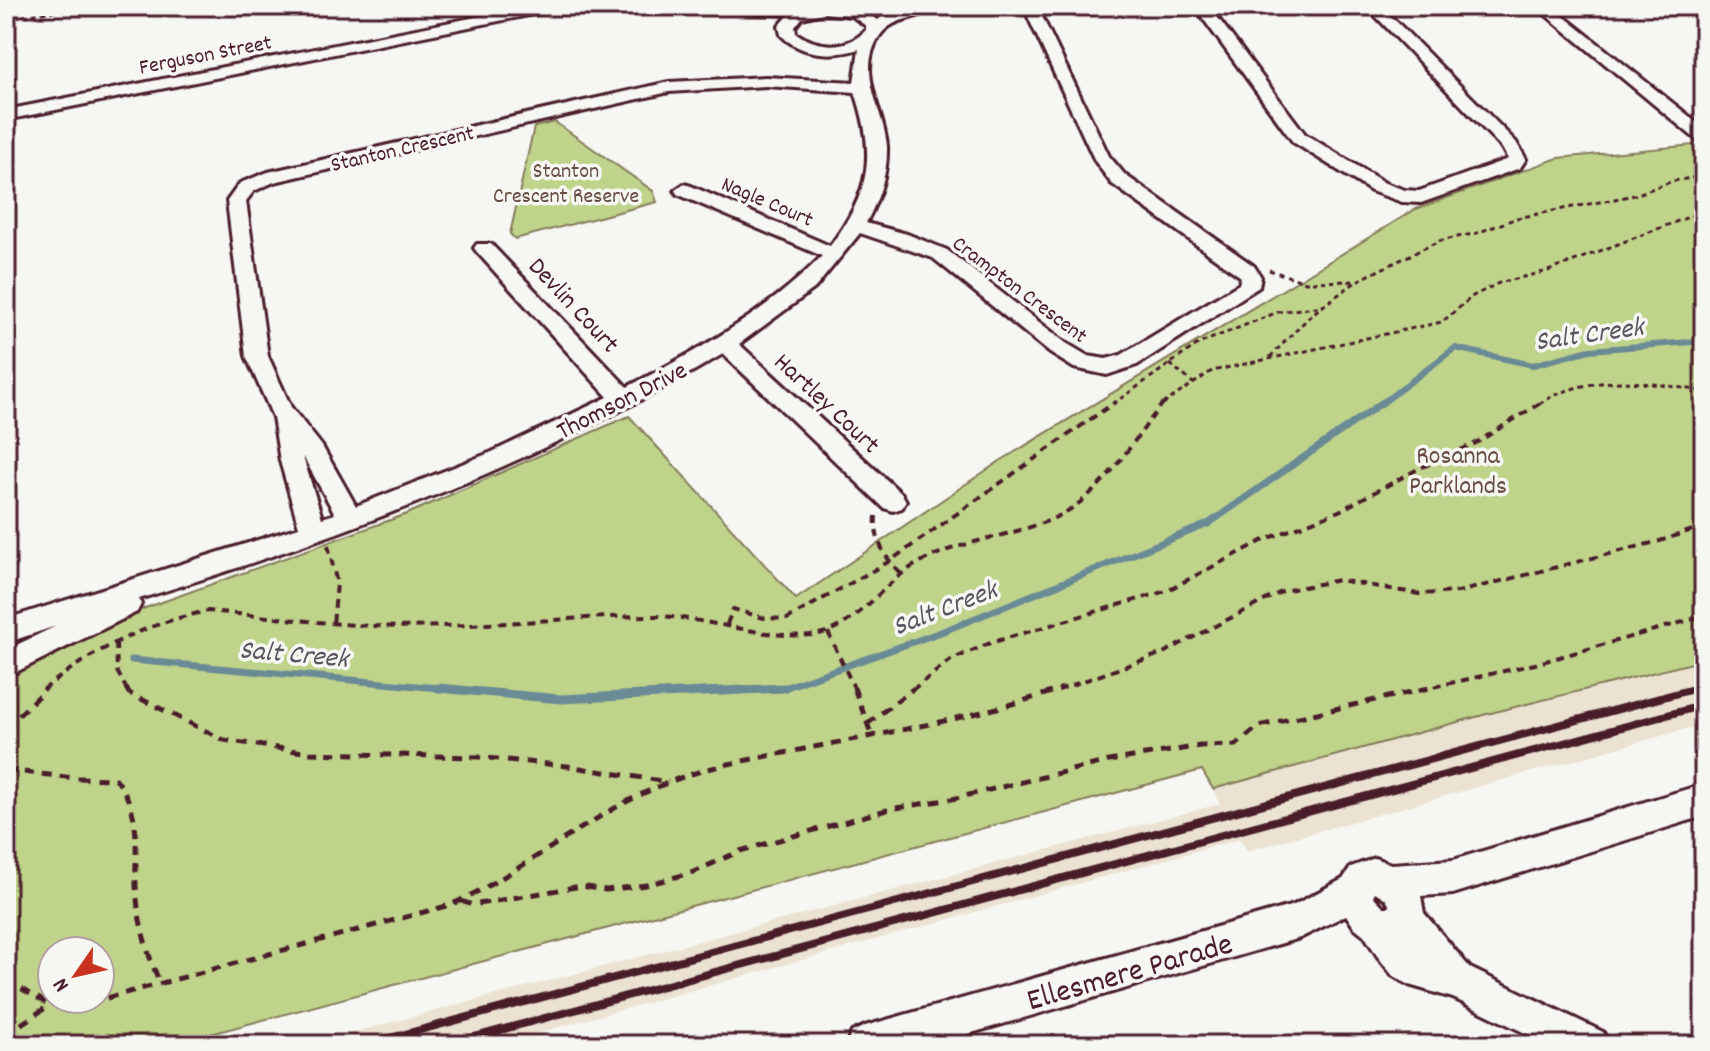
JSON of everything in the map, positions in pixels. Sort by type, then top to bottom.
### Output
[{"type":"street","name":"Ferguson Street","points":[[6,115],[554,6]]},
{"type":"street","points":[[731,7],[809,10],[892,6]]},
{"type":"street","points":[[809,10],[788,23],[787,32],[793,39],[830,49],[856,45],[892,17],[930,6]]},
{"type":"street","points":[[1030,6],[1101,157],[1118,179],[1247,270]]},
{"type":"street","points":[[1201,6],[1299,138],[1378,187],[1402,196],[1421,197],[1514,164],[1517,159],[1510,146],[1373,6]]},
{"type":"street","points":[[1542,6],[1704,137]]},
{"type":"street","points":[[731,7],[793,39],[862,88]]},
{"type":"street","points":[[838,8],[871,20],[875,27],[871,36]]},
{"type":"street","name":"Thomson Drive","points":[[6,631],[109,595],[215,565],[350,518],[509,454],[624,399],[725,343],[784,301],[833,254],[855,226],[873,185],[879,150],[876,128],[862,88],[871,36]]},
{"type":"street","name":"Stanton Crescent","points":[[791,84],[816,78],[827,65]]},
{"type":"street","name":"Stanton Crescent","points":[[318,529],[292,461],[281,411],[257,356],[252,332],[236,201],[247,187],[268,178],[669,87],[791,84],[862,88]]},
{"type":"street","name":"Nagle Court","points":[[684,190],[833,254]]},
{"type":"street","name":"Crampton Crescent","points":[[855,226],[900,238],[940,254],[1058,348],[1094,367],[1119,364],[1243,293],[1251,282],[1247,270]]},
{"type":"street","name":"Devlin Court","points":[[484,248],[624,399]]},
{"type":"street","name":"Hartley Court","points":[[725,343],[893,501]]},
{"type":"street","name":"Stanton Crescent","points":[[281,411],[313,452],[350,518]]},
{"type":"street","name":"Thomson Drive","points":[[6,664],[116,609],[215,565]]},
{"type":"street","points":[[1384,913],[1453,877],[1704,800]]},
{"type":"street","points":[[1453,877],[1391,881],[1375,875],[1367,876],[1357,884],[1384,913],[1390,945],[1406,963],[1422,972],[1457,981],[1590,1045]]},
{"type":"street","name":"Ellesmere Parade","points":[[865,1045],[1300,921],[1384,913]]},
{"type":"path","points":[[6,19],[83,6]]},
{"type":"path","points":[[1270,357],[1323,306],[1357,281],[1439,241],[1477,233],[1517,218],[1635,195],[1673,181],[1704,176]]},
{"type":"path","points":[[6,728],[46,687],[116,644],[171,618],[208,611],[372,626],[530,624],[657,616],[727,624],[789,636],[828,632],[861,613],[900,573],[967,542],[1052,519],[1075,506],[1118,465],[1134,439],[1167,399],[1212,371],[1442,322],[1473,296],[1499,283],[1548,271],[1704,211]]},
{"type":"path","points":[[1247,270],[1259,267],[1306,282],[1357,281]]},
{"type":"path","points":[[727,624],[733,609],[764,618],[787,619],[890,561],[1138,383],[1198,344],[1278,312],[1323,306]]},
{"type":"path","points":[[1150,348],[1193,383]]},
{"type":"path","points":[[867,724],[933,673],[975,649],[1166,591],[1264,540],[1339,511],[1418,469],[1476,443],[1560,391],[1588,384],[1632,381],[1704,391]]},
{"type":"path","points":[[893,501],[876,516],[874,526],[881,552],[900,573]]},
{"type":"path","points":[[116,995],[459,901],[488,888],[595,817],[668,782],[729,764],[872,736],[1062,689],[1163,653],[1259,601],[1303,585],[1339,580],[1419,594],[1458,592],[1660,541],[1704,526]]},
{"type":"path","points":[[318,529],[339,583],[340,597],[333,624]]},
{"type":"path","points":[[116,609],[117,671],[129,693],[199,730],[236,743],[310,753],[478,757],[567,766],[668,782]]},
{"type":"path","points":[[459,901],[473,905],[581,886],[606,890],[646,885],[694,872],[740,851],[890,809],[952,799],[1109,761],[1200,746],[1236,745],[1259,726],[1535,664],[1704,616]]},
{"type":"path","points":[[828,632],[851,680],[872,736]]},
{"type":"path","points":[[6,770],[97,781],[116,779],[127,791],[139,826],[135,883],[139,920],[147,955],[160,983]]},
{"type":"path","points":[[6,980],[36,997]]},
{"type":"path","points":[[6,1034],[36,1014]]},
{"type":"shaded area","points":[[1704,660],[1704,724],[1247,851],[1240,839],[494,1045],[306,1045],[1220,804],[1213,789],[1487,714]]},
{"type":"green space","name":"Stanton Crescent Reserve","points":[[555,122],[653,191],[657,202],[515,239],[510,234],[534,127]]},
{"type":"green space","name":"Rosanna Parklands","points":[[1704,144],[1704,660],[1487,714],[1213,789],[1202,770],[169,1045],[6,1045],[6,676],[137,611],[407,514],[629,416],[796,599],[1000,461],[1416,209],[1558,158]]},
{"type":"waterway","name":"Salt Creek","points":[[1381,404],[1455,348],[1533,365],[1590,350],[1704,341]]},
{"type":"waterway","name":"Salt Creek","points":[[784,688],[941,632],[1208,524],[1383,402]]},
{"type":"waterway","name":"Salt Creek","points":[[132,660],[444,689]]},
{"type":"waterway","name":"Salt Creek","points":[[438,688],[444,689]]},
{"type":"waterway","name":"Salt Creek","points":[[444,689],[561,699],[784,688]]},
{"type":"waterway","name":"Salt Creek","points":[[747,690],[784,688]]},
{"type":"waterway","name":"Salt Creek","points":[[444,689],[460,690]]},
{"type":"railway","points":[[1697,688],[1704,686]]},
{"type":"railway","points":[[364,1045],[1697,688]]},
{"type":"railway","points":[[1690,690],[1697,688]]},
{"type":"railway","points":[[445,1045],[1704,705]]}]
